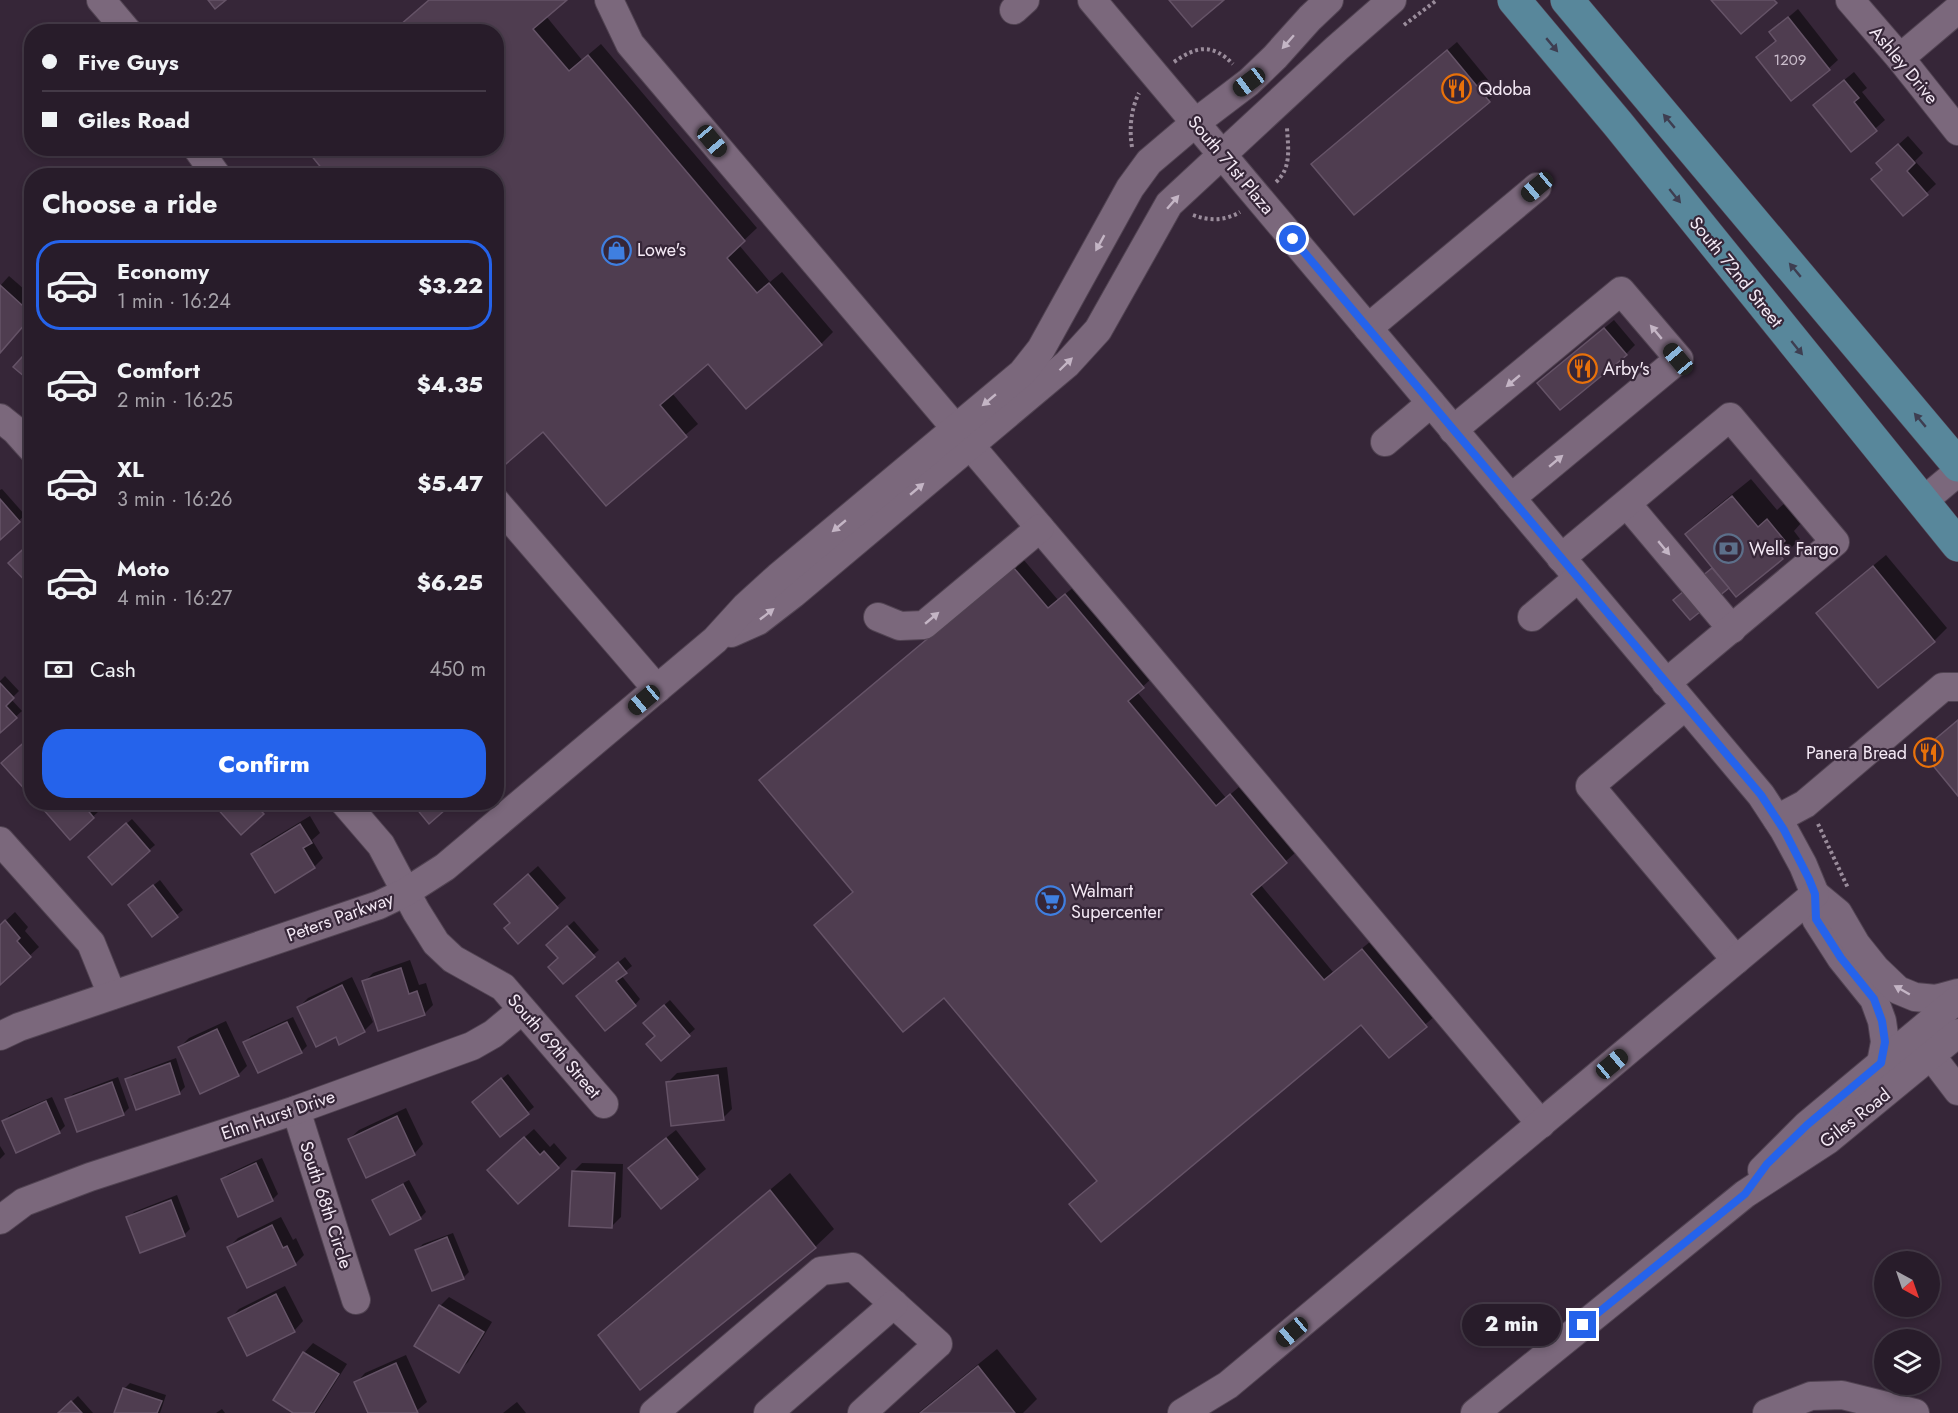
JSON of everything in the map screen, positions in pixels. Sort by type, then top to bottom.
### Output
[{"type":"main road","name":"South 72nd Street","points":[[1514,0],[1618,124],[1958,545]]},
{"type":"main road","points":[[1567,0],[1958,465]]},
{"type":"street","points":[[101,0],[121,24]]},
{"type":"street","points":[[609,0],[630,45],[963,436],[1541,1124]]},
{"type":"street","name":"South 71st Plaza","points":[[1092,0],[1761,795],[1803,865],[1815,894],[1816,919],[1841,958],[1874,999],[1882,1021],[1885,1042],[1881,1063]]},
{"type":"street","points":[[963,436],[1041,350],[1130,188],[1149,162],[1249,82],[1329,0]]},
{"type":"street","points":[[963,436],[1066,364],[1098,330],[1169,204],[1392,0]]},
{"type":"street","name":"Ashley Drive","points":[[1850,0],[1958,131]]},
{"type":"street","points":[[1900,58],[1958,9]]},
{"type":"street","points":[[1368,328],[1537,187]]},
{"type":"street","points":[[1454,430],[1621,291],[1678,359],[1511,498]]},
{"type":"street","points":[[1385,442],[1431,403]]},
{"type":"street","points":[[1532,617],[1570,568],[1627,504],[1730,417],[1835,542],[1666,683]]},
{"type":"street","points":[[0,418],[24,440]]},
{"type":"street","name":"Peters Parkway","points":[[0,1036],[19,1027],[379,905],[406,892],[446,867],[715,640],[758,621],[802,587],[963,436]]},
{"type":"street","points":[[1922,502],[1958,472]]},
{"type":"street","points":[[1627,504],[1732,628]]},
{"type":"street","points":[[504,511],[657,689]]},
{"type":"street","points":[[878,617],[900,626],[924,625],[1040,528]]},
{"type":"street","points":[[1777,819],[1805,804],[1950,687]]},
{"type":"street","points":[[1685,706],[1590,786],[1736,960]]},
{"type":"street","name":"South 69th Street","points":[[351,810],[381,845],[428,932],[444,952],[503,987],[604,1104]]},
{"type":"street","points":[[0,841],[91,943],[112,995]]},
{"type":"street","points":[[1182,1413],[1228,1385],[1815,894]]},
{"type":"street","name":"South 71st Plaza","points":[[1815,894],[1838,913],[1856,944],[1876,969],[1898,990],[1915,997],[1936,999],[1958,993]]},
{"type":"street","name":"Giles Road","points":[[1475,1413],[1745,1194],[1828,1140],[1923,1045],[1958,999]]},
{"type":"street","name":"Elm Hurst Drive","points":[[0,1220],[24,1202],[90,1177],[296,1110],[472,1046],[493,1034],[522,1010]]},
{"type":"street","name":"Giles Road","points":[[1745,1194],[1767,1164],[1807,1125],[1881,1063],[1958,1033]]},
{"type":"street","points":[[1923,1045],[1958,1091]]},
{"type":"street","name":"South 68th Circle","points":[[296,1110],[356,1300]]},
{"type":"street","points":[[654,1413],[821,1271],[853,1267],[938,1344],[861,1413]]},
{"type":"street","points":[[768,1413],[894,1304]]},
{"type":"street","points":[[1767,1413],[1811,1396],[1842,1395],[1915,1413]]},
{"type":"building","points":[[208,0],[226,0],[215,9]]},
{"type":"building","name":"Lowe's","points":[[429,0],[567,0],[533,29],[569,71],[588,55],[745,241],[727,258],[757,293],[769,283],[822,345],[746,409],[708,364],[660,405],[687,437],[606,506],[543,432],[504,466],[504,168],[321,168],[312,156],[504,156],[504,24],[401,24]]},
{"type":"building","points":[[1169,0],[1224,0],[1192,27]]},
{"type":"building","points":[[1711,0],[1774,0],[1777,3],[1741,34]]},
{"type":"building","points":[[1788,17],[1830,70],[1791,101],[1756,57],[1776,41],[1769,32]]},
{"type":"building","points":[[1447,50],[1490,102],[1354,215],[1311,164]]},
{"type":"building","points":[[1844,80],[1859,98],[1854,102],[1877,131],[1851,152],[1813,105]]},
{"type":"building","points":[[1898,144],[1915,163],[1907,171],[1928,195],[1903,216],[1871,179],[1882,170],[1876,163]]},
{"type":"building","points":[[0,285],[24,305],[24,325],[0,353]]},
{"type":"building","name":"Arby's","points":[[1604,328],[1627,355],[1560,410],[1537,383]]},
{"type":"building","points":[[24,355],[24,376],[13,367]]},
{"type":"building","points":[[1732,496],[1758,527],[1767,519],[1785,541],[1775,549],[1783,559],[1736,597],[1685,534]]},
{"type":"building","points":[[0,499],[20,522],[0,540]]},
{"type":"building","points":[[24,548],[24,580],[8,563]]},
{"type":"building","points":[[1873,566],[1935,642],[1878,688],[1816,613]]},
{"type":"building","name":"Walmart Supercenter","points":[[1013,567],[1048,608],[1065,594],[1144,688],[1128,701],[1216,806],[1230,794],[1287,863],[1251,894],[1324,980],[1362,949],[1427,1027],[1389,1058],[1361,1025],[1101,1242],[1069,1204],[1097,1181],[944,998],[903,1032],[814,925],[853,892],[759,780]]},
{"type":"building","points":[[1712,568],[1729,588],[1690,620],[1673,600]]},
{"type":"building","points":[[0,683],[14,698],[6,706],[17,718],[0,733]]},
{"type":"building","points":[[1958,720],[1958,796],[1921,751]]},
{"type":"building","points":[[24,742],[24,789],[1,763]]},
{"type":"building","points":[[44,810],[88,810],[94,818],[70,840]]},
{"type":"building","points":[[219,810],[260,810],[264,814],[241,835]]},
{"type":"building","points":[[418,810],[445,810],[429,824]]},
{"type":"building","points":[[126,823],[150,851],[112,885],[88,857]]},
{"type":"building","points":[[300,824],[312,843],[303,848],[315,868],[275,893],[251,854]]},
{"type":"building","points":[[528,874],[558,908],[518,944],[504,928],[510,923],[494,904]]},
{"type":"building","points":[[153,885],[178,917],[152,937],[128,905]]},
{"type":"building","points":[[5,920],[20,938],[17,941],[31,957],[0,985],[0,925]]},
{"type":"building","points":[[567,926],[595,957],[563,984],[548,967],[558,958],[546,945]]},
{"type":"building","points":[[618,962],[627,973],[616,981],[636,1006],[605,1031],[576,996]]},
{"type":"building","points":[[401,968],[409,994],[417,991],[425,1015],[378,1031],[362,981]]},
{"type":"building","points":[[342,985],[365,1032],[339,1045],[336,1037],[316,1047],[297,1007]]},
{"type":"building","points":[[664,1005],[690,1036],[661,1061],[646,1044],[655,1036],[643,1023]]},
{"type":"building","points":[[287,1022],[302,1053],[258,1073],[243,1042]]},
{"type":"building","points":[[217,1029],[239,1076],[200,1094],[178,1047]]},
{"type":"building","points":[[170,1063],[180,1094],[136,1110],[125,1079]]},
{"type":"building","points":[[718,1075],[724,1120],[671,1126],[666,1082]]},
{"type":"building","points":[[501,1078],[529,1114],[500,1137],[472,1102]]},
{"type":"building","points":[[112,1082],[124,1115],[77,1132],[65,1099]]},
{"type":"building","points":[[46,1101],[60,1133],[16,1153],[2,1121]]},
{"type":"building","points":[[397,1116],[415,1155],[366,1178],[348,1139]]},
{"type":"building","points":[[524,1137],[540,1155],[544,1151],[559,1168],[518,1204],[487,1170]]},
{"type":"building","points":[[666,1138],[698,1179],[661,1209],[628,1168]]},
{"type":"building","points":[[256,1163],[273,1201],[238,1217],[221,1179]]},
{"type":"building","points":[[572,1171],[615,1173],[612,1228],[569,1226]]},
{"type":"building","points":[[403,1184],[421,1219],[390,1235],[372,1200]]},
{"type":"building","points":[[770,1190],[816,1248],[640,1390],[598,1335]]},
{"type":"building","points":[[171,1200],[185,1236],[140,1253],[126,1217]]},
{"type":"building","points":[[272,1225],[283,1248],[287,1246],[296,1265],[247,1288],[227,1247]]},
{"type":"building","points":[[447,1237],[464,1279],[432,1291],[415,1250]]},
{"type":"building","points":[[276,1294],[295,1332],[247,1356],[228,1318]]},
{"type":"building","points":[[439,1305],[484,1332],[459,1373],[414,1346]]},
{"type":"building","points":[[303,1352],[339,1374],[314,1413],[293,1413],[273,1400]]},
{"type":"building","points":[[396,1363],[418,1413],[368,1413],[354,1382]]},
{"type":"building","points":[[978,1366],[1015,1413],[920,1413]]},
{"type":"building","points":[[123,1388],[162,1401],[157,1413],[114,1413]]},
{"type":"building","points":[[71,1401],[82,1413],[58,1413]]},
{"type":"place","name":"Qdoba","points":[[1457,89]]},
{"type":"place","name":"Lowe's","points":[[616,250]]},
{"type":"place","name":"Arby's","points":[[1582,369]]},
{"type":"place","name":"Wells Fargo","points":[[1728,549]]},
{"type":"place","name":"Panera Bread","points":[[1928,753]]},
{"type":"place","name":"Walmart Supercenter","points":[[1050,901]]},
{"type":"route","points":[[1293,239],[1761,795],[1803,865],[1815,894],[1816,919],[1841,958],[1874,999],[1882,1021],[1885,1042],[1881,1063],[1807,1125],[1767,1164],[1745,1194],[1583,1325]]}]
